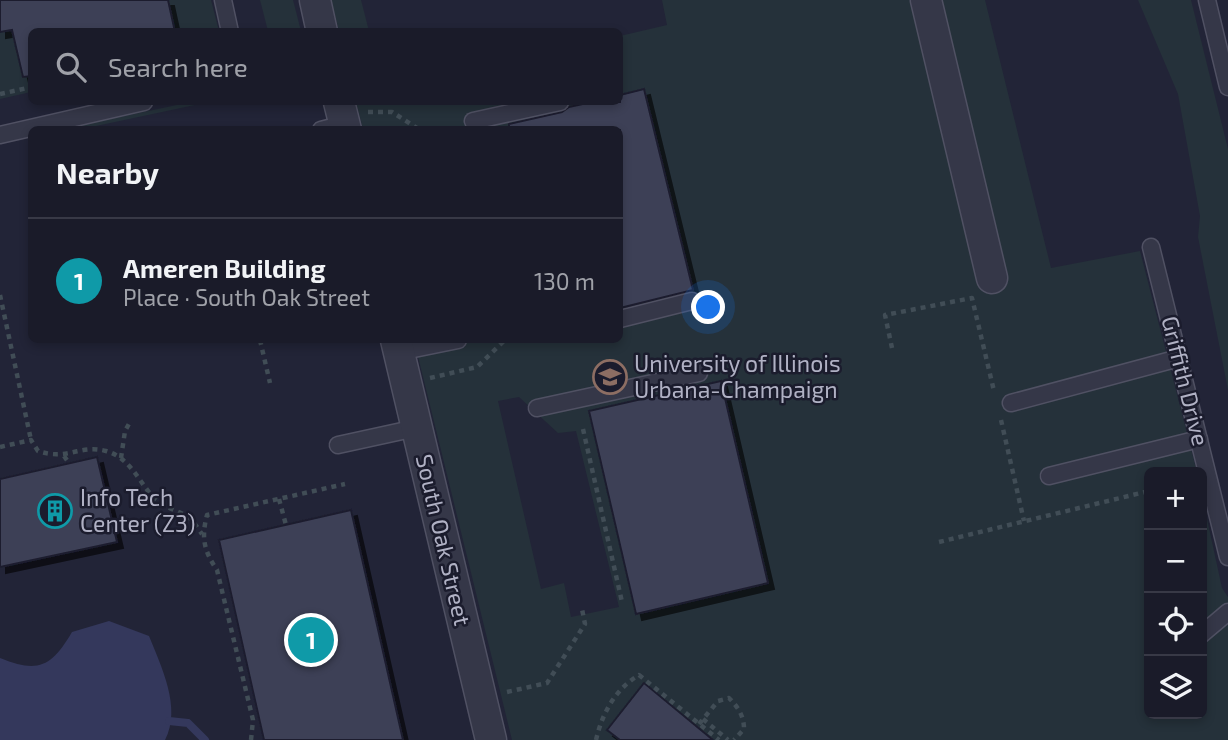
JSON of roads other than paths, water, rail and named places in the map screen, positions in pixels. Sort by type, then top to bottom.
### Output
[{"type":"street","points":[[315,0],[322,28]]},
{"type":"street","points":[[926,0],[992,278]]},
{"type":"street","name":"South Oak Street","points":[[397,346],[491,740]]},
{"type":"lane","points":[[223,0],[229,28]]},
{"type":"lane","points":[[1207,0],[1228,86]]},
{"type":"lane","points":[[39,126],[131,105]]},
{"type":"lane","points":[[472,121],[546,105]]},
{"type":"lane","points":[[0,135],[28,129]]},
{"type":"lane","name":"Griffith Drive","points":[[1151,247],[1228,556]]},
{"type":"lane","points":[[623,318],[692,301]]},
{"type":"lane","points":[[397,346],[428,343]]},
{"type":"lane","points":[[1004,403],[1179,358]]},
{"type":"lane","points":[[537,408],[699,373]]},
{"type":"lane","points":[[338,445],[416,428]]},
{"type":"lane","points":[[1049,476],[1199,439]]},
{"type":"lane","points":[[1207,631],[1228,612]]},
{"type":"water","points":[[109,621],[149,636],[171,701],[170,728],[165,740],[0,740],[0,658],[25,665],[43,664],[58,653],[72,632]]},
{"type":"waterway","points":[[169,721],[188,723],[205,740]]},
{"type":"place","name":"University of Illinois Urbana-Champaign","points":[[610,377]]},
{"type":"place","name":"Info Tech Center (Z3)","points":[[55,511]]},
{"type":"place","name":"Ameren Building","points":[[311,640]]}]
